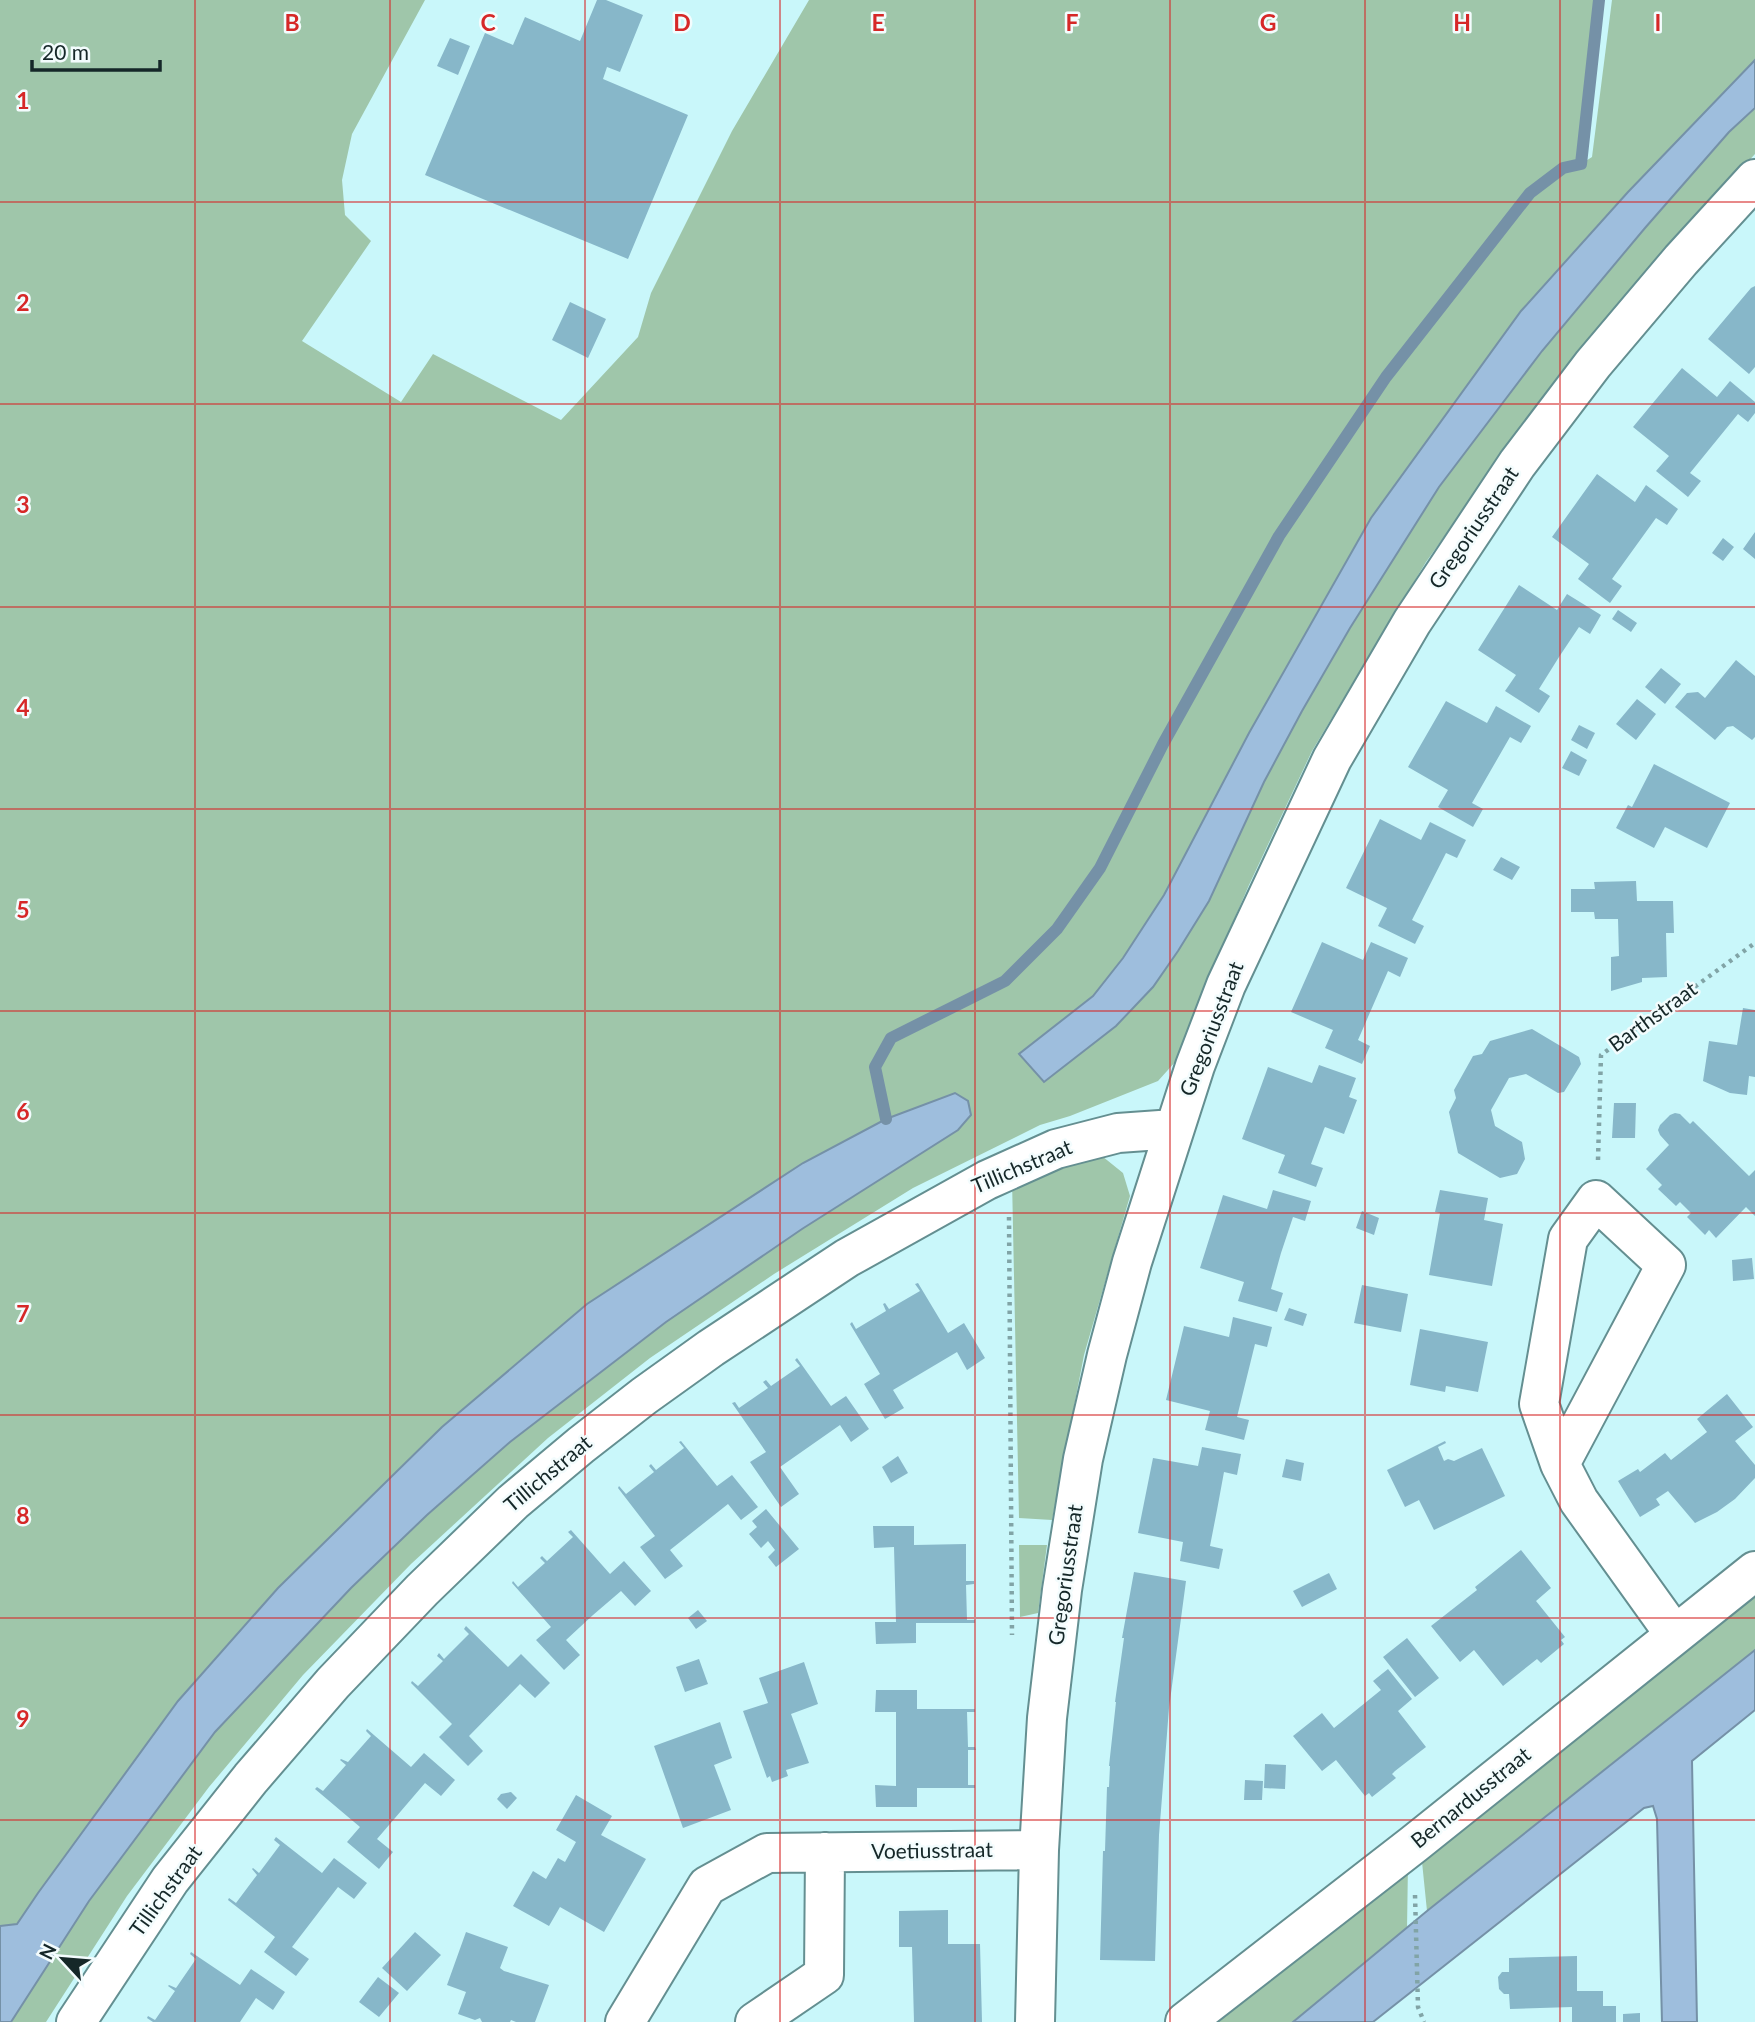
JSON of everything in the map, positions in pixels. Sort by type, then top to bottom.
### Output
[{"type":"street","name":"Gregoriusstraat","points":[[1035,2022],[1039,1850],[1047,1718],[1062,1590],[1083,1459],[1132,1262],[1195,1066],[1226,985],[1332,759],[1412,622],[1517,464],[1593,364],[1681,260],[1755,179]]},
{"type":"street","name":"Tillichstraat","points":[[76,2022],[170,1880],[251,1778],[333,1682],[422,1590],[513,1502],[644,1396],[711,1348],[847,1258],[940,1205],[1056,1149],[1118,1133],[1174,1129]]},
{"type":"street","points":[[1560,1464],[1666,1265],[1596,1200],[1568,1239],[1539,1404],[1560,1464],[1579,1501],[1675,1635]]},
{"type":"street","name":"Bernardusstraat","points":[[1185,2022],[1414,1844],[1755,1571]]},
{"type":"street","name":"Voetiusstraat","points":[[625,2022],[708,1886],[767,1853],[1039,1850]]},
{"type":"street","points":[[755,2022],[824,1975],[825,1852]]},
{"type":"path","name":"Barthstraat","points":[[1596,1200],[1601,1055],[1755,943]]},
{"type":"path","points":[[1008,1170],[1012,1642]]},
{"type":"path","points":[[1414,1844],[1418,2007],[1424,2022]]},
{"type":"green space","points":[[0,0],[425,0],[352,134],[342,180],[345,215],[371,241],[302,341],[401,402],[433,354],[561,420],[638,337],[651,293],[732,131],[809,0],[1599,0],[1581,164],[1592,157],[1612,0],[1755,0],[1755,60],[1628,192],[1521,311],[1371,518],[1249,733],[1164,895],[1123,958],[1093,996],[1019,1054],[1044,1082],[1178,951],[1208,901],[1264,782],[1302,711],[1350,628],[1439,487],[1542,351],[1729,132],[1755,108],[1755,154],[1617,305],[1512,442],[1426,562],[1312,751],[1249,885],[1176,1061],[1158,1081],[1040,1125],[913,1188],[774,1274],[650,1358],[548,1438],[411,1564],[303,1675],[209,1787],[127,1896],[46,2022],[11,2022],[89,1901],[215,1732],[351,1588],[427,1515],[510,1442],[666,1322],[802,1229],[968,1101],[278,1588],[178,1701],[17,1925],[0,1926]]},
{"type":"green space","points":[[1097,1152],[1123,1173],[1130,1196],[1084,1355],[1052,1520],[1019,1518],[1012,1179]]},
{"type":"green space","points":[[1019,1545],[1047,1545],[1038,1613],[1020,1617]]},
{"type":"green space","points":[[1755,1587],[1755,1650],[1427,1911],[1421,1852]]},
{"type":"green space","points":[[1408,1863],[1407,1929],[1293,2022],[1207,2022]]},
{"type":"water","points":[[1755,60],[1755,108],[1729,132],[1542,351],[1439,487],[1350,628],[1302,711],[1264,782],[1209,901],[1153,987],[1116,1026],[1044,1082],[1019,1054],[1093,996],[1123,958],[1164,895],[1249,733],[1371,518],[1521,311],[1628,192]]},
{"type":"water","points":[[955,1093],[968,1101],[971,1115],[958,1130],[802,1229],[666,1322],[510,1442],[427,1515],[351,1588],[215,1732],[89,1901],[11,2022],[0,2022],[0,1926],[17,1924],[178,1701],[278,1588],[442,1427],[587,1304],[803,1163],[886,1119]]},
{"type":"water","points":[[1755,1650],[1755,1710],[1692,1761],[1697,2022],[1662,2022],[1657,1819],[1653,1806],[1644,1808],[1373,2022],[1293,2022],[1427,1911]]},
{"type":"building","points":[[597,0],[606,0],[643,15],[620,72],[607,67],[603,79],[688,115],[628,259],[425,175],[485,33],[513,45],[525,17],[580,41]]},
{"type":"building","points":[[450,38],[470,46],[458,75],[437,66]]},
{"type":"building","points":[[1755,286],[1755,367],[1749,374],[1708,339]]},
{"type":"building","points":[[570,302],[606,319],[588,358],[552,340]]},
{"type":"building","points":[[1682,368],[1717,397],[1730,381],[1755,402],[1755,413],[1748,422],[1738,414],[1690,473],[1701,481],[1688,497],[1656,471],[1669,456],[1633,427]]},
{"type":"building","points":[[1597,474],[1635,502],[1646,485],[1678,509],[1667,525],[1656,518],[1612,579],[1622,586],[1610,603],[1578,579],[1589,564],[1552,537]]},
{"type":"building","points":[[1755,532],[1755,559],[1743,549]]},
{"type":"building","points":[[1723,538],[1734,547],[1723,561],[1712,553]]},
{"type":"building","points":[[1519,585],[1557,610],[1567,594],[1601,615],[1590,634],[1579,627],[1559,657],[1539,689],[1550,696],[1539,713],[1505,691],[1516,675],[1478,650]]},
{"type":"building","points":[[1618,610],[1637,623],[1631,632],[1612,619]]},
{"type":"building","points":[[1736,660],[1755,676],[1755,737],[1752,740],[1733,726],[1727,727],[1715,740],[1675,707],[1687,693],[1698,692],[1705,698]]},
{"type":"building","points":[[1661,668],[1681,684],[1665,704],[1645,687]]},
{"type":"building","points":[[1637,699],[1656,714],[1636,740],[1616,724]]},
{"type":"building","points":[[1446,701],[1487,723],[1496,706],[1531,726],[1521,743],[1510,737],[1472,803],[1483,809],[1473,827],[1438,807],[1448,790],[1408,767]]},
{"type":"building","points":[[1579,725],[1595,733],[1587,749],[1571,740]]},
{"type":"building","points":[[1571,751],[1587,760],[1579,776],[1562,768]]},
{"type":"building","points":[[1654,764],[1730,803],[1707,848],[1665,827],[1654,848],[1616,828],[1628,805],[1632,807]]},
{"type":"building","points":[[1380,819],[1421,840],[1430,822],[1466,840],[1457,858],[1446,853],[1412,920],[1424,926],[1415,944],[1378,926],[1387,908],[1346,888]]},
{"type":"building","points":[[1501,857],[1520,867],[1512,880],[1493,870]]},
{"type":"building","points":[[1636,881],[1637,901],[1673,901],[1674,933],[1666,933],[1667,977],[1642,978],[1642,982],[1611,991],[1611,957],[1619,956],[1618,919],[1595,919],[1594,912],[1571,912],[1571,889],[1595,889],[1594,882]]},
{"type":"building","points":[[1322,942],[1363,960],[1371,942],[1408,958],[1400,977],[1388,971],[1358,1040],[1370,1046],[1362,1064],[1325,1048],[1333,1030],[1291,1012]]},
{"type":"building","points":[[1743,1008],[1755,1010],[1755,1077],[1749,1076],[1747,1095],[1730,1093],[1703,1081],[1709,1041],[1737,1045]]},
{"type":"building","points":[[1532,1029],[1579,1057],[1581,1064],[1564,1092],[1558,1093],[1526,1074],[1509,1078],[1491,1110],[1495,1126],[1522,1142],[1525,1159],[1517,1174],[1500,1178],[1458,1153],[1449,1112],[1456,1098],[1454,1090],[1473,1056],[1482,1054],[1490,1041]]},
{"type":"building","points":[[1319,1065],[1356,1078],[1349,1097],[1357,1100],[1344,1134],[1325,1127],[1324,1129],[1311,1164],[1323,1168],[1316,1187],[1278,1173],[1285,1155],[1242,1139],[1268,1067],[1312,1083]]},
{"type":"building","points":[[1614,1103],[1636,1103],[1635,1138],[1612,1138]]},
{"type":"building","points":[[1680,1114],[1690,1124],[1693,1121],[1749,1176],[1755,1170],[1755,1216],[1746,1207],[1716,1238],[1709,1230],[1705,1235],[1687,1217],[1691,1213],[1680,1202],[1676,1206],[1658,1189],[1662,1185],[1646,1169],[1669,1145],[1658,1130],[1670,1115]]},
{"type":"building","points":[[1273,1190],[1311,1201],[1305,1221],[1293,1217],[1281,1253],[1271,1289],[1283,1293],[1277,1312],[1238,1301],[1244,1282],[1200,1268],[1223,1195],[1267,1209]]},
{"type":"building","points":[[1440,1190],[1488,1198],[1484,1220],[1503,1224],[1492,1286],[1429,1275],[1440,1213],[1435,1212]]},
{"type":"building","points":[[1362,1211],[1379,1218],[1374,1235],[1356,1228]]},
{"type":"building","points":[[1752,1258],[1754,1279],[1733,1281],[1732,1260]]},
{"type":"building","points":[[918,1283],[948,1333],[964,1323],[985,1358],[967,1370],[957,1352],[893,1390],[904,1408],[885,1419],[864,1384],[880,1374],[850,1324],[852,1322],[856,1329],[886,1311],[883,1304],[889,1309],[920,1291],[915,1284]]},
{"type":"building","points":[[1362,1285],[1408,1294],[1401,1332],[1354,1323]]},
{"type":"building","points":[[1289,1308],[1307,1314],[1303,1326],[1284,1320]]},
{"type":"building","points":[[1233,1317],[1272,1327],[1267,1347],[1255,1344],[1237,1417],[1249,1420],[1244,1440],[1205,1430],[1210,1411],[1166,1400],[1184,1326],[1229,1337]]},
{"type":"building","points":[[1420,1329],[1488,1342],[1478,1392],[1446,1386],[1445,1392],[1410,1385]]},
{"type":"building","points":[[797,1358],[831,1406],[846,1396],[869,1429],[851,1442],[840,1425],[780,1467],[799,1494],[781,1507],[750,1462],[766,1452],[732,1403],[735,1402],[739,1408],[768,1388],[763,1382],[766,1380],[771,1386],[800,1366],[795,1360]]},
{"type":"building","points":[[1727,1394],[1753,1427],[1735,1441],[1755,1465],[1755,1478],[1735,1499],[1695,1523],[1668,1491],[1656,1499],[1660,1505],[1640,1517],[1618,1481],[1638,1469],[1640,1472],[1665,1453],[1671,1460],[1707,1432],[1697,1419]]},
{"type":"building","points":[[681,1441],[717,1486],[732,1475],[758,1507],[741,1520],[728,1504],[670,1550],[683,1566],[665,1579],[640,1547],[655,1536],[618,1488],[619,1486],[626,1494],[654,1472],[649,1466],[651,1464],[656,1470],[684,1448],[679,1442]]},
{"type":"building","points":[[1445,1441],[1446,1443],[1438,1447],[1444,1461],[1454,1461],[1482,1448],[1505,1496],[1434,1530],[1419,1500],[1405,1507],[1387,1470]]},
{"type":"building","points":[[1202,1447],[1241,1454],[1237,1475],[1224,1472],[1210,1546],[1223,1549],[1219,1569],[1180,1561],[1183,1542],[1138,1533],[1153,1458],[1198,1466]]},
{"type":"building","points":[[898,1456],[908,1473],[891,1483],[882,1467]]},
{"type":"building","points":[[1286,1459],[1304,1463],[1301,1481],[1282,1477]]},
{"type":"building","points":[[766,1509],[799,1549],[776,1567],[768,1557],[775,1550],[768,1541],[761,1548],[749,1534],[757,1527],[752,1521]]},
{"type":"building","points":[[873,1526],[914,1526],[914,1545],[966,1544],[966,1581],[974,1581],[974,1584],[966,1585],[967,1620],[975,1620],[975,1623],[916,1623],[916,1643],[876,1644],[875,1622],[896,1622],[894,1547],[874,1548]]},
{"type":"building","points":[[571,1530],[610,1574],[624,1561],[651,1591],[635,1606],[621,1591],[593,1615],[566,1640],[580,1655],[564,1670],[536,1640],[551,1627],[512,1583],[513,1581],[518,1587],[545,1563],[540,1558],[542,1556],[547,1561],[573,1537],[568,1532]]},
{"type":"building","points":[[1521,1550],[1551,1588],[1536,1601],[1565,1637],[1561,1640],[1564,1644],[1541,1663],[1537,1659],[1503,1686],[1474,1650],[1460,1662],[1431,1626],[1477,1590],[1475,1587]]},
{"type":"building","points":[[1134,1572],[1186,1581],[1169,1708],[1159,1835],[1155,1961],[1100,1960],[1107,1787],[1122,1638]]},
{"type":"building","points":[[1329,1573],[1337,1589],[1302,1607],[1293,1591]]},
{"type":"building","points":[[698,1610],[707,1621],[696,1629],[688,1618]]},
{"type":"building","points":[[466,1626],[508,1667],[521,1654],[550,1683],[535,1698],[520,1684],[469,1736],[483,1751],[468,1766],[439,1737],[452,1724],[411,1683],[412,1681],[418,1686],[443,1661],[437,1656],[439,1653],[444,1659],[469,1634],[464,1629]]},
{"type":"building","points":[[1407,1638],[1439,1678],[1415,1697],[1383,1657]]},
{"type":"building","points":[[699,1659],[708,1684],[685,1692],[676,1667]]},
{"type":"building","points":[[804,1662],[818,1704],[791,1714],[809,1763],[786,1770],[788,1776],[772,1782],[770,1776],[767,1778],[743,1711],[768,1703],[759,1678]]},
{"type":"building","points":[[1388,1669],[1412,1699],[1398,1711],[1426,1747],[1392,1774],[1396,1778],[1372,1797],[1369,1793],[1365,1796],[1336,1760],[1322,1771],[1293,1736],[1322,1713],[1334,1728],[1381,1690],[1373,1681]]},
{"type":"building","points":[[876,1690],[917,1690],[917,1709],[975,1709],[975,1712],[967,1712],[968,1747],[975,1747],[976,1750],[968,1750],[968,1785],[975,1785],[975,1788],[917,1788],[917,1807],[876,1807],[875,1785],[896,1786],[896,1712],[875,1712]]},
{"type":"building","points":[[720,1722],[732,1758],[714,1765],[731,1810],[683,1828],[654,1746]]},
{"type":"building","points":[[367,1729],[411,1767],[424,1753],[455,1780],[441,1796],[425,1783],[377,1839],[393,1852],[379,1869],[347,1842],[360,1827],[315,1789],[317,1787],[323,1791],[346,1765],[340,1760],[348,1762],[371,1736]]},
{"type":"building","points":[[1265,1764],[1286,1765],[1285,1789],[1264,1788]]},
{"type":"building","points":[[1245,1780],[1263,1781],[1262,1800],[1244,1800]]},
{"type":"building","points":[[511,1792],[517,1798],[507,1809],[497,1799],[501,1794]]},
{"type":"building","points":[[576,1795],[612,1816],[601,1835],[646,1859],[604,1932],[560,1907],[549,1926],[513,1906],[533,1871],[546,1879],[558,1858],[565,1862],[576,1842],[556,1830]]},
{"type":"building","points":[[276,1837],[322,1873],[334,1858],[367,1883],[354,1899],[338,1887],[292,1947],[309,1959],[296,1976],[264,1952],[275,1937],[228,1900],[229,1898],[236,1903],[257,1875],[253,1868],[259,1873],[280,1845],[274,1840]]},
{"type":"building","points":[[948,1910],[948,1944],[980,1944],[982,2022],[914,2022],[912,1947],[899,1947],[899,1911]]},
{"type":"building","points":[[415,1932],[441,1955],[407,1991],[382,1968]]},
{"type":"building","points":[[466,1932],[508,1947],[500,1968],[504,1971],[549,1985],[535,2022],[482,2022],[480,2018],[475,2020],[458,2014],[466,1992],[447,1985]]},
{"type":"building","points":[[191,1952],[240,1985],[251,1969],[285,1992],[273,2010],[256,1998],[240,2022],[153,2022],[148,2016],[155,2020],[175,1991],[168,1986],[176,1988],[196,1959]]},
{"type":"building","points":[[1577,1956],[1577,1991],[1603,1991],[1603,2006],[1616,2006],[1616,2022],[1572,2022],[1572,2007],[1510,2009],[1509,1994],[1504,1994],[1499,1989],[1498,1977],[1502,1972],[1509,1972],[1509,1958]]},
{"type":"building","points":[[378,1977],[399,1993],[379,2017],[359,2002]]},
{"type":"building","points":[[1640,2013],[1640,2022],[1623,2022],[1623,2014]]},
{"type":"waterway","points":[[886,1119],[875,1067],[891,1038],[1005,981],[1057,929],[1100,868],[1163,744],[1279,536],[1386,377],[1530,193],[1563,168],[1581,164],[1599,0]]}]
